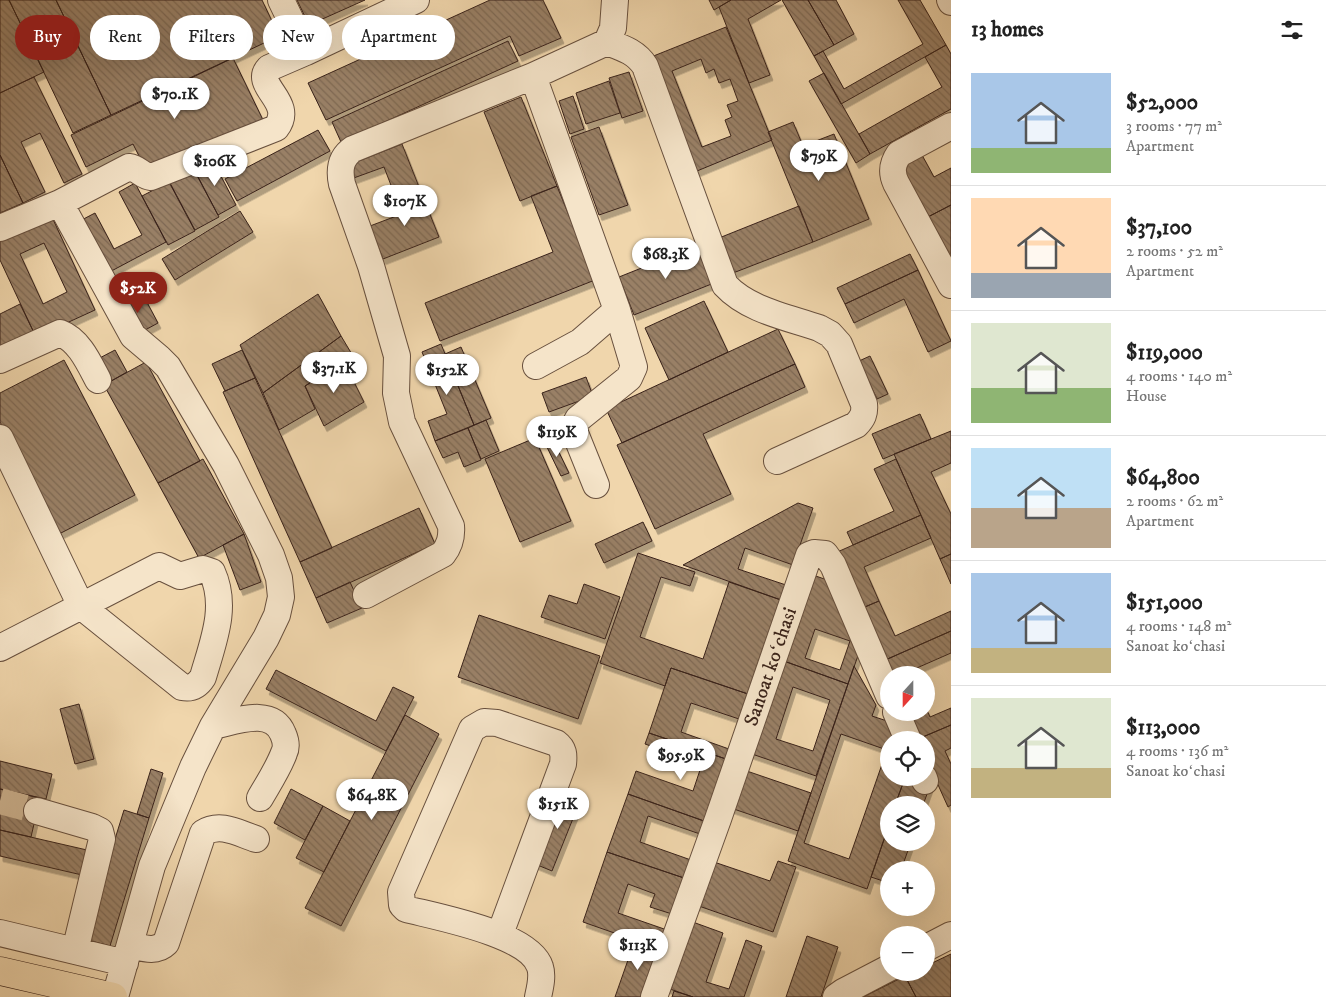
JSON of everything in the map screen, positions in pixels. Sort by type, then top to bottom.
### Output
[{"type":"main road","points":[[0,971],[114,997]]},
{"type":"street","points":[[281,0],[288,15]]},
{"type":"street","points":[[332,40],[416,0]]},
{"type":"street","points":[[366,595],[444,554],[452,536],[451,526],[402,422],[396,393],[397,356],[371,266],[342,184],[340,172],[344,157],[353,149],[533,76],[607,42],[612,28],[616,0]]},
{"type":"street","points":[[607,42],[632,52],[646,66],[725,285],[734,295],[748,304],[819,328],[830,334],[839,344],[864,404],[862,419],[856,425],[777,461]]},
{"type":"street","points":[[0,228],[60,202],[129,167],[147,176],[151,176],[276,128],[281,121],[282,110],[266,82],[265,76],[269,68],[288,60]]},
{"type":"street","points":[[533,76],[617,310],[634,367],[629,378],[578,419],[573,428],[596,485]]},
{"type":"street","points":[[951,126],[899,154],[894,160],[892,176],[951,285]]},
{"type":"street","points":[[60,202],[133,336],[168,367],[226,465],[267,546],[279,578],[281,597],[277,615],[266,638],[213,726],[193,767],[152,866],[114,997]]},
{"type":"street","points":[[536,366],[580,342],[617,310]]},
{"type":"street","points":[[0,360],[60,333],[71,340],[84,354],[98,380]]},
{"type":"street","points":[[0,438],[81,606],[182,687],[194,687],[199,684],[203,677],[218,624],[219,598],[216,581],[212,572],[203,569],[180,576],[159,566],[81,606],[0,648]]},
{"type":"street","name":"Sanoat koʻchasi","points":[[654,997],[809,555],[814,553],[825,554],[834,565],[880,675]]},
{"type":"street","points":[[213,726],[254,717],[272,721],[282,731],[286,741],[285,752],[260,798]]},
{"type":"street","points":[[500,934],[563,764],[564,756],[562,748],[556,743],[498,723],[484,722],[472,728],[401,892],[400,899],[406,909],[500,934],[519,944],[534,956],[540,966],[542,976],[538,997]]},
{"type":"street","points":[[37,812],[92,827],[100,831],[102,839],[74,951]]},
{"type":"street","points":[[0,933],[74,951],[127,954],[156,950],[166,943],[203,833],[212,828],[221,828],[256,839]]},
{"type":"street","points":[[935,943],[951,935]]},
{"type":"street","points":[[836,997],[880,973]]},
{"type":"building","points":[[0,0],[9,0],[16,15],[15,60],[38,60],[44,72],[0,93]]},
{"type":"building","points":[[9,0],[56,0],[63,15],[16,15]]},
{"type":"building","points":[[56,0],[262,0],[269,15],[263,15],[263,44],[253,48],[253,15],[170,15],[170,60],[228,60],[111,115],[80,50],[80,15],[63,15]]},
{"type":"building","points":[[297,0],[365,0],[331,15],[304,15]]},
{"type":"building","points":[[490,0],[543,0],[561,38],[519,56],[510,36],[326,120],[308,83],[358,60],[455,60],[455,16]]},
{"type":"building","points":[[709,0],[731,0],[714,10]]},
{"type":"building","points":[[731,0],[781,0],[748,19],[770,75],[749,83],[719,7]]},
{"type":"building","points":[[782,0],[808,0],[834,45],[814,56]]},
{"type":"building","points":[[808,0],[836,0],[854,34],[834,45]]},
{"type":"building","points":[[898,0],[920,0],[946,45],[841,104],[814,56],[823,51],[844,89],[923,44]]},
{"type":"building","points":[[726,27],[772,140],[697,171],[651,57]],"holes":[[[701,59],[706,73],[714,69],[719,83],[730,79],[738,101],[727,105],[732,117],[725,120],[731,136],[702,147],[672,71]]]},
{"type":"building","points":[[508,41],[518,61],[341,142],[332,122]]},
{"type":"building","points":[[946,45],[951,54],[951,109],[870,154],[859,134],[942,87],[925,57]]},
{"type":"building","points":[[80,50],[111,115],[73,133],[38,60],[80,60]]},
{"type":"building","points":[[229,60],[234,60],[263,120],[148,174],[133,144],[86,167],[71,135]]},
{"type":"building","points":[[629,72],[643,111],[622,118],[609,78]]},
{"type":"building","points":[[824,73],[870,154],[856,163],[809,81]]},
{"type":"building","points":[[34,77],[82,174],[64,183],[40,133],[21,142],[45,192],[23,203],[0,155],[0,93]]},
{"type":"building","points":[[609,81],[620,113],[586,124],[576,93]]},
{"type":"building","points":[[573,96],[584,129],[570,134],[559,101]]},
{"type":"building","points":[[521,97],[557,186],[520,201],[484,112]]},
{"type":"building","points":[[793,122],[803,146],[834,134],[869,219],[813,242],[768,132]]},
{"type":"building","points":[[599,127],[628,205],[599,215],[571,137]]},
{"type":"building","points":[[318,130],[330,151],[237,201],[225,179]]},
{"type":"building","points":[[402,144],[421,192],[397,201],[384,167],[351,179],[346,166]]},
{"type":"building","points":[[0,155],[23,203],[0,213]]},
{"type":"building","points":[[922,155],[934,177],[951,168],[951,205],[924,219],[898,168]]},
{"type":"building","points":[[212,159],[236,205],[218,215],[194,169]]},
{"type":"building","points":[[194,170],[219,217],[195,230],[170,183]]},
{"type":"building","points":[[169,182],[195,231],[168,245],[142,196]]},
{"type":"building","points":[[135,183],[166,242],[102,276],[74,224],[95,213],[114,249],[142,235],[119,192]]},
{"type":"building","points":[[557,186],[595,280],[440,341],[425,303],[553,252],[531,196]]},
{"type":"building","points":[[421,192],[439,237],[383,259],[370,226],[399,215],[394,202]]},
{"type":"building","points":[[951,205],[951,270],[924,219]]},
{"type":"building","points":[[799,206],[813,242],[733,273],[719,238]]},
{"type":"building","points":[[240,211],[253,232],[175,280],[162,259]]},
{"type":"building","points":[[51,215],[95,310],[36,337],[0,260],[0,238]],"holes":[[[44,243],[67,292],[43,304],[20,254]]]},
{"type":"building","points":[[699,245],[714,283],[634,315],[619,277]]},
{"type":"building","points":[[910,254],[918,270],[845,304],[837,288]]},
{"type":"building","points":[[918,270],[951,341],[928,352],[904,299],[854,323],[845,304]]},
{"type":"building","points":[[142,293],[158,323],[134,336],[118,305]]},
{"type":"building","points":[[318,294],[341,336],[263,393],[240,345]]},
{"type":"building","points":[[704,301],[728,352],[669,380],[645,328]]},
{"type":"building","points":[[20,304],[36,337],[0,353],[0,314]]},
{"type":"building","points":[[778,329],[795,364],[622,443],[606,409]]},
{"type":"building","points":[[341,336],[353,356],[305,386],[315,409],[279,430],[263,393]]},
{"type":"building","points":[[441,344],[474,425],[435,441],[428,421],[447,414],[422,352]]},
{"type":"building","points":[[461,347],[491,418],[474,425],[445,354]]},
{"type":"building","points":[[115,350],[127,372],[104,385],[92,362]]},
{"type":"building","points":[[242,350],[255,378],[225,391],[212,364]]},
{"type":"building","points":[[870,356],[888,394],[877,399],[859,361]]},
{"type":"building","points":[[64,360],[135,495],[59,534],[0,422],[0,393]]},
{"type":"building","points":[[146,362],[200,461],[158,483],[104,385]]},
{"type":"building","points":[[344,362],[364,402],[324,426],[305,386]]},
{"type":"building","points":[[795,364],[805,387],[703,434],[731,494],[655,529],[617,445]]},
{"type":"building","points":[[586,377],[593,396],[549,412],[542,393]]},
{"type":"building","points":[[255,378],[332,548],[300,562],[223,392]]},
{"type":"building","points":[[920,414],[931,439],[883,459],[872,434]]},
{"type":"building","points":[[486,420],[499,451],[481,459],[468,428]]},
{"type":"building","points":[[468,428],[481,460],[464,467],[458,452],[443,458],[435,441]]},
{"type":"building","points":[[951,431],[951,463],[931,472],[951,514],[951,554],[940,559],[894,454]]},
{"type":"building","points":[[535,438],[571,521],[520,542],[485,459]]},
{"type":"building","points":[[553,440],[569,473],[561,476],[545,443]]},
{"type":"building","points":[[203,459],[244,534],[199,558],[158,483]]},
{"type":"building","points":[[896,459],[921,515],[853,545],[847,532],[894,511],[874,469]]},
{"type":"building","points":[[798,503],[813,508],[793,565],[745,548],[738,569],[786,585],[781,600],[683,565]]},
{"type":"building","points":[[419,508],[435,544],[316,598],[300,562]]},
{"type":"building","points":[[921,515],[931,538],[864,567],[879,601],[860,609],[835,553]]},
{"type":"building","points":[[643,522],[652,541],[604,563],[595,544]]},
{"type":"building","points":[[244,534],[261,582],[240,590],[223,545]]},
{"type":"building","points":[[638,553],[695,572],[690,586],[661,577],[640,637],[703,659],[729,582],[781,600],[748,694],[671,668],[665,686],[600,663]]},
{"type":"building","points":[[951,554],[951,584],[940,559]]},
{"type":"building","points":[[810,574],[833,582],[860,650],[848,684],[781,660]],"holes":[[[815,629],[850,641],[840,670],[805,658]]]},
{"type":"building","points":[[350,582],[362,608],[327,623],[316,598]]},
{"type":"building","points":[[584,584],[620,597],[605,639],[541,617],[549,595],[577,604]]},
{"type":"building","points":[[879,601],[895,636],[951,611],[951,631],[883,661],[860,609]]},
{"type":"building","points":[[479,615],[600,656],[578,719],[458,677]]},
{"type":"building","points":[[951,631],[951,653],[921,666],[885,666],[883,661]]},
{"type":"building","points":[[781,660],[848,684],[816,776],[749,753]],"holes":[[[793,687],[830,700],[813,751],[776,739]]]},
{"type":"building","points":[[854,666],[876,705],[872,716],[880,719],[880,721],[893,723],[896,731],[880,731],[880,748],[841,734],[804,843],[849,859],[880,770],[880,786],[902,786],[898,796],[880,796],[880,851],[867,889],[788,861]]},
{"type":"building","points":[[671,668],[748,694],[739,719],[691,703],[681,732],[729,749],[726,759],[649,733]]},
{"type":"building","points":[[276,670],[376,721],[393,687],[414,697],[386,751],[266,689]]},
{"type":"building","points":[[79,704],[94,759],[75,764],[60,709]]},
{"type":"building","points":[[951,708],[951,725],[935,732],[914,731],[910,721],[935,721],[935,715]]},
{"type":"building","points":[[405,715],[439,734],[341,926],[305,908]]},
{"type":"building","points":[[951,725],[951,748],[945,751],[951,764],[951,805],[948,807],[935,778],[935,732]]},
{"type":"building","points":[[649,733],[726,759],[704,821],[628,794],[636,771],[693,791],[702,764],[645,744]]},
{"type":"building","points":[[0,761],[52,774],[46,799],[0,789]]},
{"type":"building","points":[[738,768],[811,793],[798,831],[725,806]]},
{"type":"building","points":[[151,769],[163,773],[149,818],[137,814]]},
{"type":"building","points":[[902,786],[930,786],[926,796],[898,796]]},
{"type":"building","points":[[0,789],[40,798],[31,837],[0,830]]},
{"type":"building","points":[[291,789],[323,806],[305,840],[274,823]]},
{"type":"building","points":[[565,789],[582,796],[552,871],[535,864]]},
{"type":"building","points":[[628,794],[704,821],[700,834],[648,816],[640,842],[691,860],[684,878],[607,852]]},
{"type":"building","points":[[323,806],[350,821],[324,872],[296,858]]},
{"type":"building","points":[[124,810],[149,818],[110,946],[84,939]]},
{"type":"building","points":[[0,830],[87,850],[82,875],[0,856]]},
{"type":"building","points":[[880,851],[908,851],[904,861],[880,861],[880,880],[871,877]]},
{"type":"building","points":[[607,852],[684,878],[672,914],[650,907],[655,894],[628,884],[618,913],[667,930],[660,949],[583,922]]},
{"type":"building","points":[[711,861],[770,881],[778,861],[796,867],[773,932],[696,905]]},
{"type":"building","points":[[690,921],[723,933],[706,982],[729,989],[746,940],[762,946],[744,997],[693,997],[667,988]]},
{"type":"building","points":[[807,936],[838,947],[821,997],[786,997]]},
{"type":"building","points":[[635,940],[660,949],[643,997],[615,997]]},
{"type":"building","points":[[951,954],[951,997],[916,997],[908,981],[935,981],[935,962]]},
{"type":"building","points":[[895,981],[908,981],[916,997],[863,997]]},
{"type":"building","points":[[674,991],[693,997],[672,997]]},
{"type":"tunnel","points":[[0,801],[37,811]]}]
